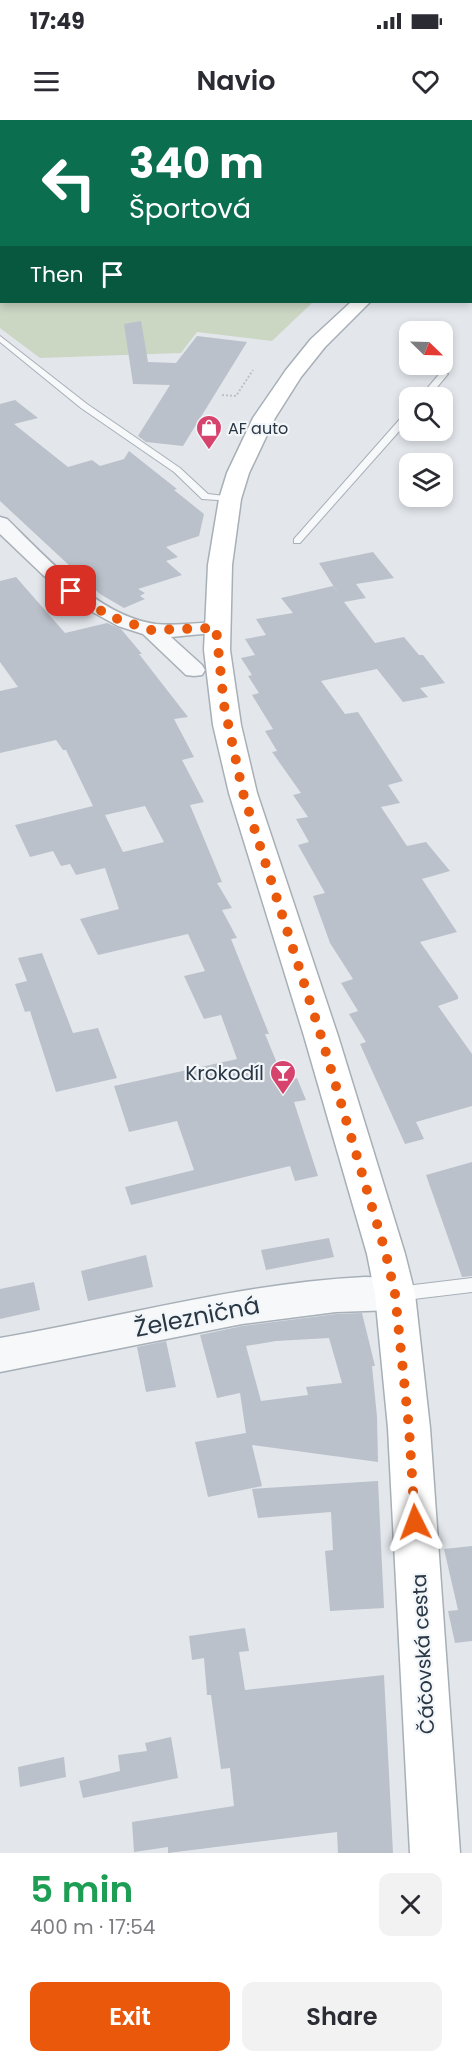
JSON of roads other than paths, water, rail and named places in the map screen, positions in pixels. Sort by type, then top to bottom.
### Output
[{"type":"main road","name":"Čáčovská cesta","points":[[361,303],[318,343],[274,402],[247,453],[230,499],[220,565],[216,628],[224,705],[243,793],[321,1036],[386,1254],[395,1294],[409,1428],[435,1853]]},
{"type":"street","points":[[0,523],[71,591],[109,616],[150,630],[216,628]]},
{"type":"street","points":[[150,630],[194,670]]},
{"type":"street","name":"Železničná","points":[[0,1355],[65,1344],[218,1310],[323,1296],[395,1294]]},
{"type":"lane","points":[[0,338],[84,406],[177,470],[205,497],[230,499]]},
{"type":"lane","points":[[433,387],[443,375]]},
{"type":"lane","points":[[297,541],[399,425]]},
{"type":"lane","points":[[395,1294],[472,1285]]},
{"type":"place","name":"AF auto","points":[[209,451]]},
{"type":"place","name":"Krokodíl","points":[[283,1096]]}]
